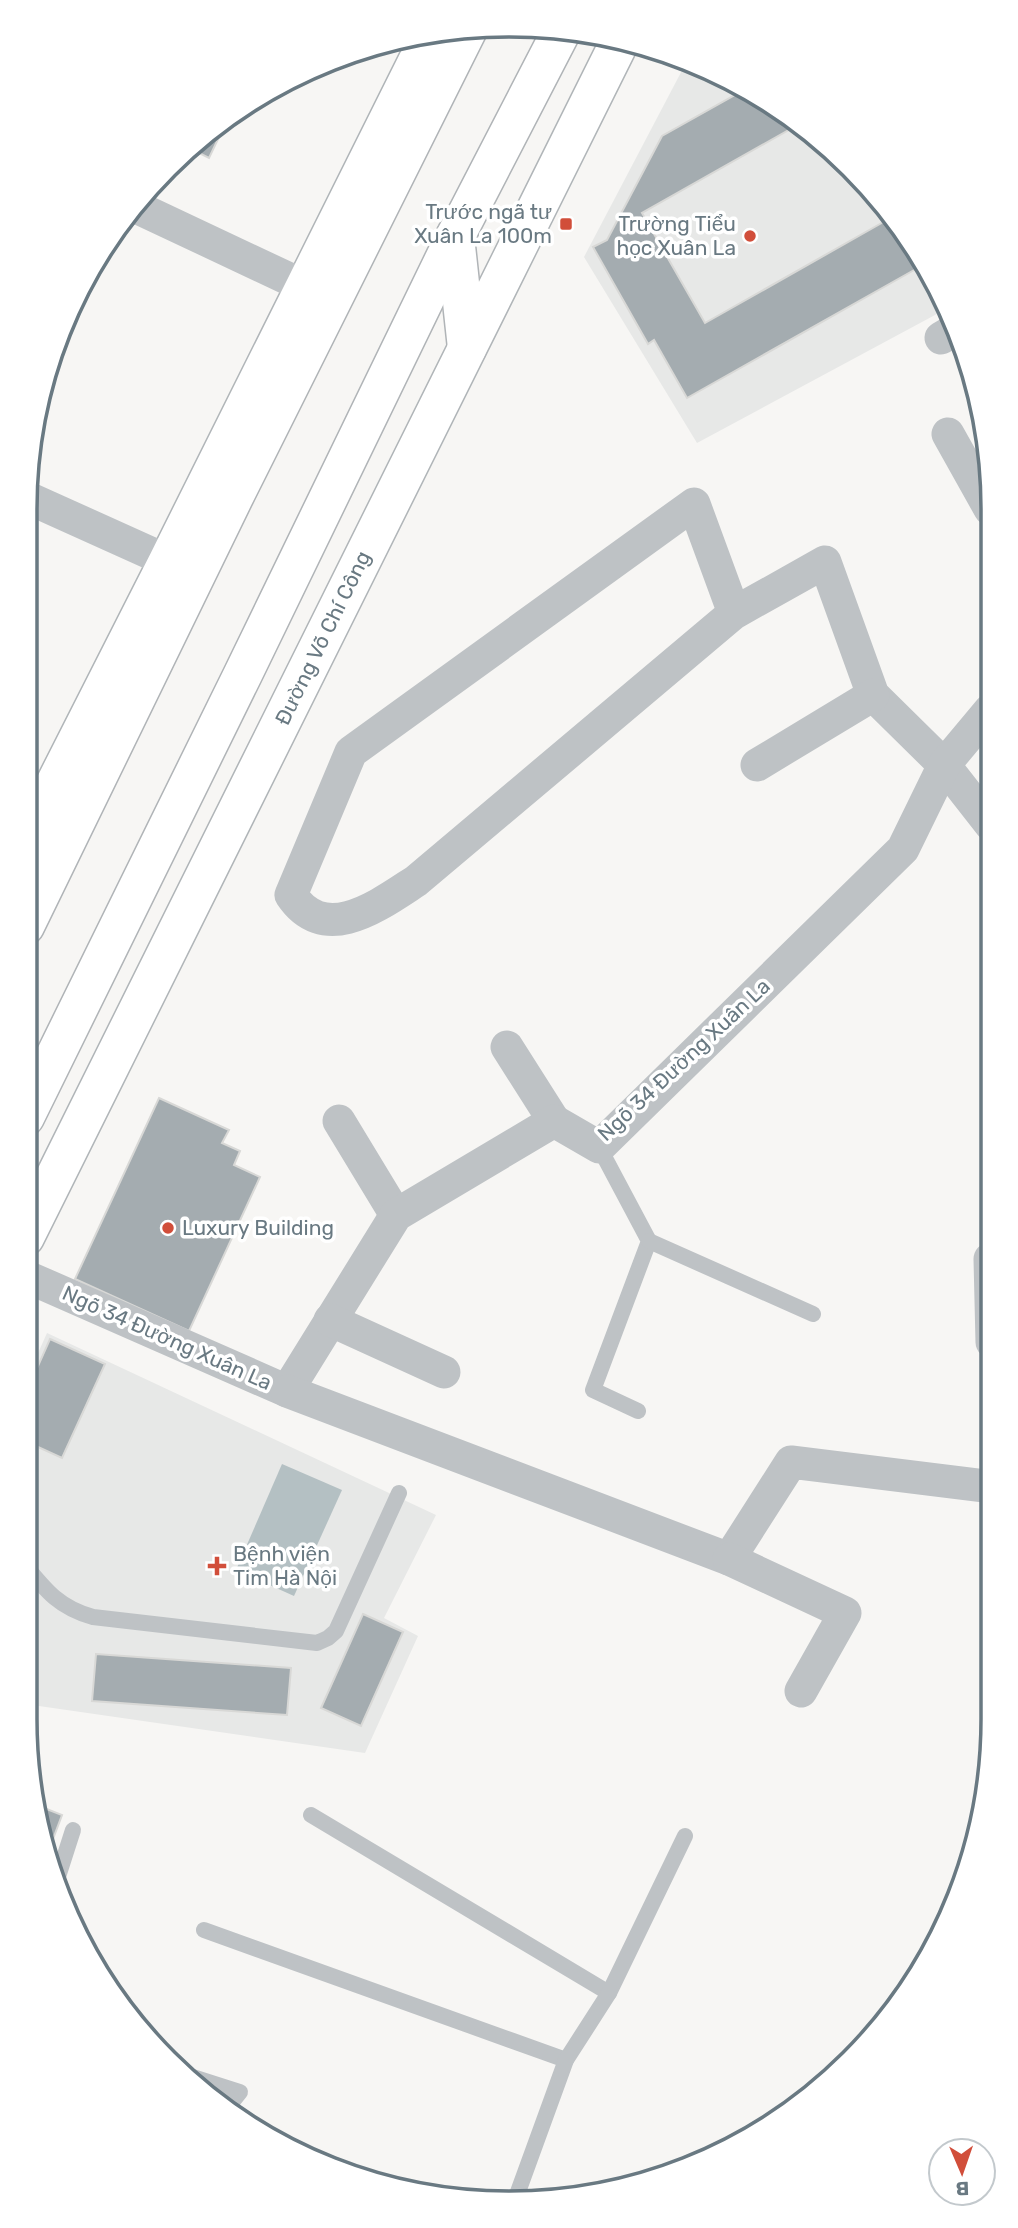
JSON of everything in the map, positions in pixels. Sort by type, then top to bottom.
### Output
[{"type":"main road","points":[[37,899],[463,39]]},
{"type":"main road","points":[[37,1091],[455,237],[557,40]]},
{"type":"main road","points":[[37,797],[168,561],[426,45]]},
{"type":"main road","name":"Đường Võ Chí Công","points":[[37,1211],[616,49]]},
{"type":"main road","points":[[455,237],[467,348]]},
{"type":"street","points":[[144,210],[304,286]]},
{"type":"street","points":[[947,434],[980,485]]},
{"type":"street","points":[[37,502],[168,561]]},
{"type":"street","points":[[734,613],[694,504],[351,752],[291,895],[298,906],[310,914],[332,920],[354,916],[375,907],[416,881],[734,613],[825,562],[873,695],[944,765],[981,813]]},
{"type":"street","points":[[757,765],[873,695]]},
{"type":"street","name":"Ngõ 34 Đường Xuân La","points":[[37,1282],[287,1391],[396,1215],[554,1121],[599,1147],[903,849],[944,765],[981,721]]},
{"type":"street","points":[[507,1047],[554,1121]]},
{"type":"street","points":[[339,1121],[396,1215]]},
{"type":"street","points":[[330,1320],[444,1372]]},
{"type":"street","points":[[287,1391],[729,1559],[845,1613],[801,1691]]},
{"type":"street","points":[[729,1559],[790,1462],[981,1486]]},
{"type":"lane","points":[[599,1147],[649,1241],[813,1314]]},
{"type":"lane","points":[[638,1411],[593,1390],[649,1241]]},
{"type":"lane","points":[[37,1579],[62,1605],[93,1617],[317,1643],[336,1630],[400,1493]]},
{"type":"lane","points":[[311,1815],[609,1993]]},
{"type":"lane","points":[[61,1867],[73,1830]]},
{"type":"lane","points":[[518,2191],[565,2060],[609,1993],[685,1836]]},
{"type":"lane","points":[[204,1930],[565,2060]]},
{"type":"lane","points":[[207,2081],[240,2092],[232,2101]]},
{"type":"shaded area","name":"Trường Tiểu học Xuân La","points":[[682,70],[718,85],[771,116],[843,175],[902,247],[939,313],[697,443],[584,257]]},
{"type":"shaded area","name":"Bệnh viện Tim Hà Nội","points":[[47,1333],[436,1515],[384,1618],[418,1636],[365,1753],[37,1706],[37,1355]]},
{"type":"shaded area","points":[[282,1464],[342,1490],[294,1596],[236,1570]]},
{"type":"building","points":[[736,95],[790,129],[642,213],[705,323],[884,222],[916,269],[687,398],[654,340],[648,344],[593,247],[607,240],[662,136]]},
{"type":"building","points":[[219,136],[209,158],[199,153]]},
{"type":"building","name":"Luxury Building","points":[[159,1098],[229,1130],[222,1143],[240,1151],[234,1165],[260,1177],[189,1331],[75,1279]]},
{"type":"building","points":[[50,1339],[105,1364],[62,1458],[37,1447],[37,1368]]},
{"type":"building","points":[[363,1614],[403,1632],[361,1726],[321,1708]]},
{"type":"building","points":[[96,1654],[291,1668],[287,1715],[92,1701]]},
{"type":"building","points":[[46,1809],[62,1815],[53,1840]]},
{"type":"place","name":"Trước ngã tư Xuân La 100m","points":[[566,224]]},
{"type":"place","name":"Trường Tiểu học Xuân La","points":[[750,236]]},
{"type":"place","name":"Luxury Building","points":[[168,1228]]},
{"type":"place","name":"Bệnh viện Tim Hà Nội","points":[[217,1566]]}]
